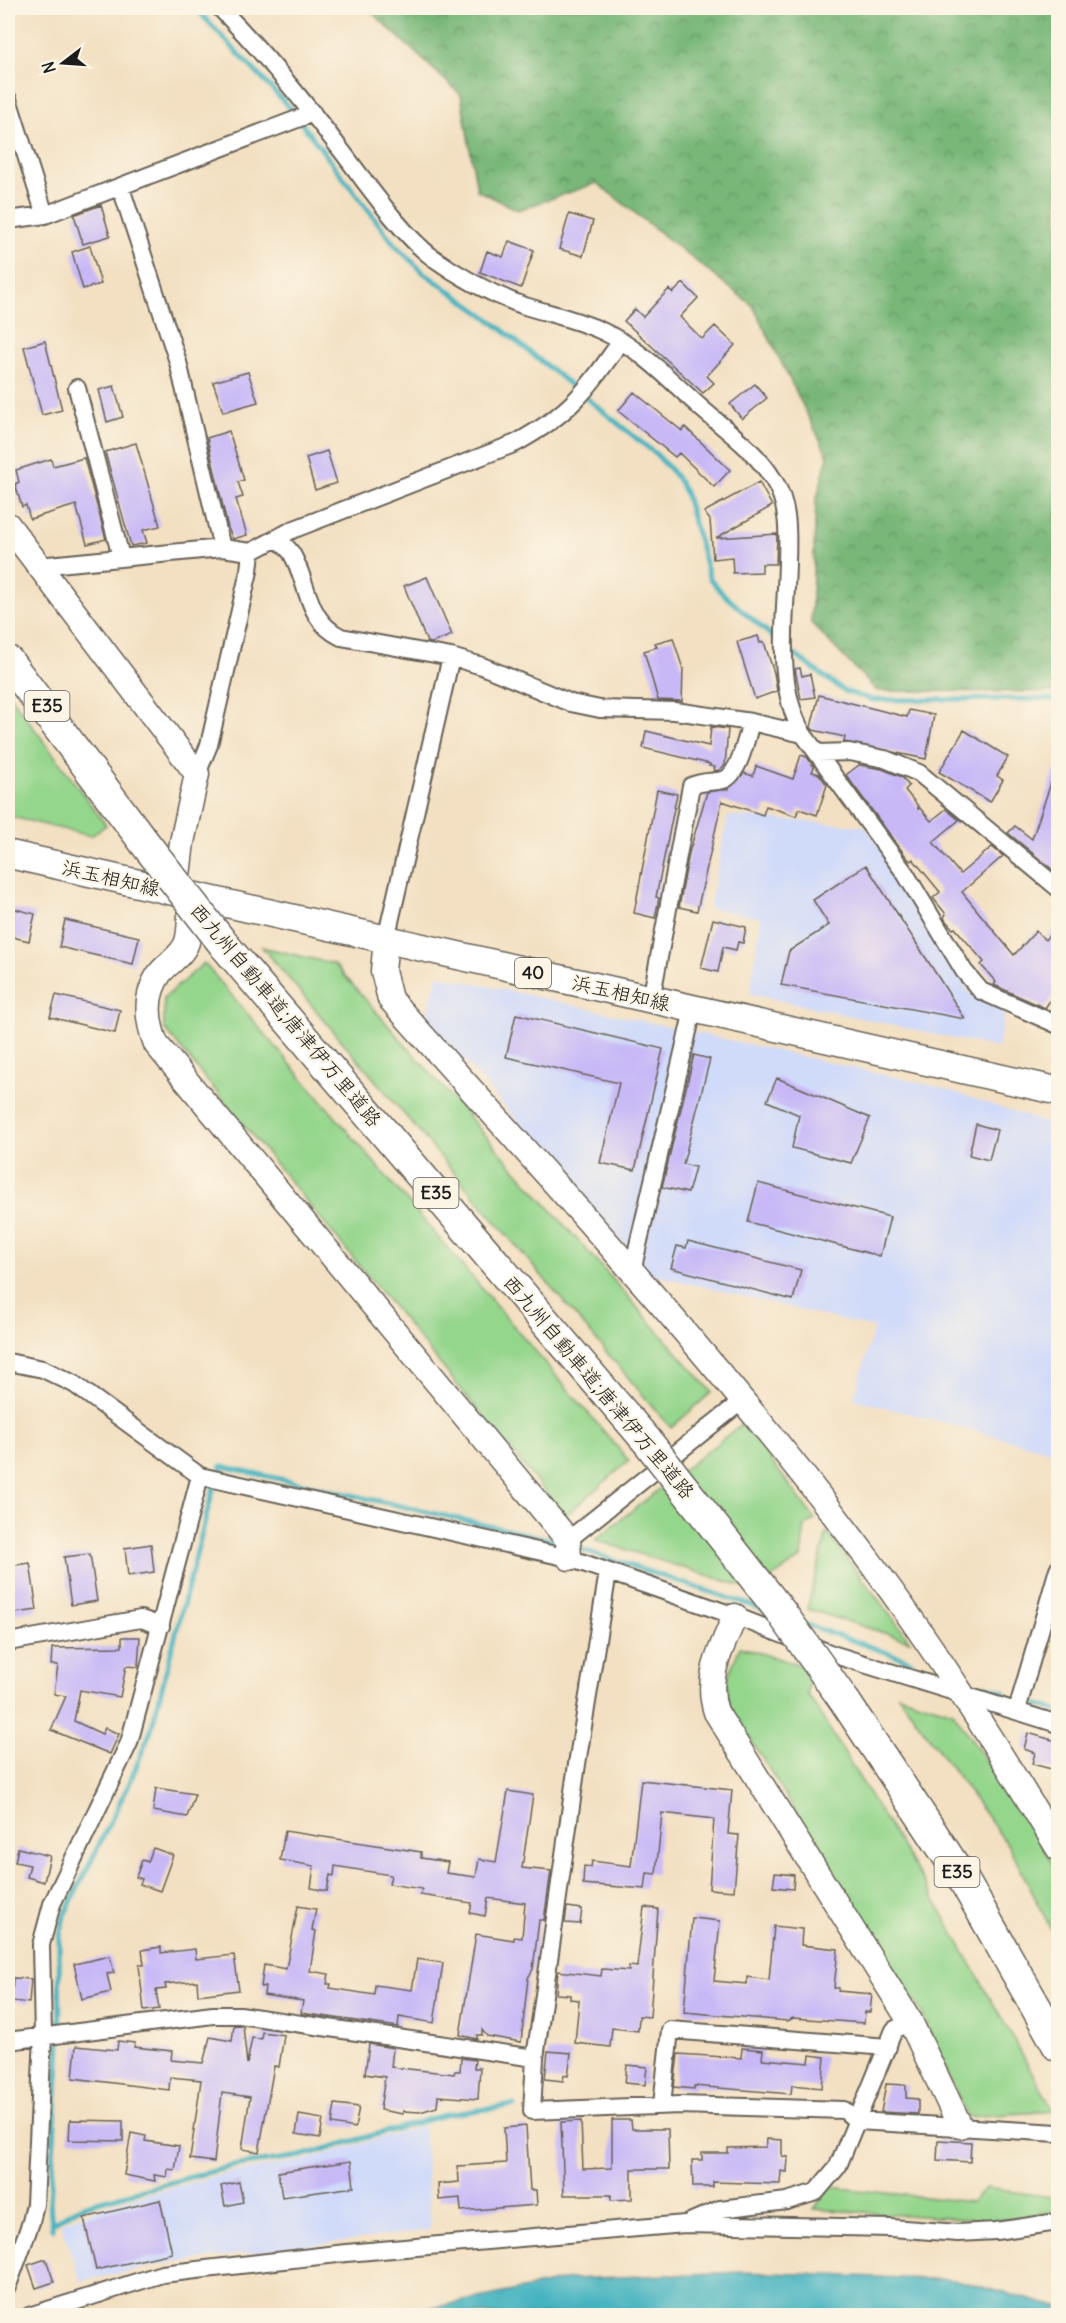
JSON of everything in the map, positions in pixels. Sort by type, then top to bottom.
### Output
[{"type":"highway","name":"西九州自動車道;唐津伊万里道路","points":[[8,646],[87,765]]},
{"type":"highway","name":"西九州自動車道;唐津伊万里道路","points":[[8,661],[225,946],[647,1441],[774,1602],[846,1703],[963,1880],[1059,2046]]},
{"type":"main road","name":"浜玉相知線","points":[[8,854],[693,1010],[873,1047],[1059,1091]]},
{"type":"street","points":[[220,8],[301,118],[429,255],[462,277],[522,305],[602,330],[621,341],[642,355],[752,453],[773,479],[783,502],[788,531],[785,649],[786,689],[792,715],[803,734],[905,873],[964,971],[981,991],[1005,1004],[1059,1025]]},
{"type":"street","points":[[8,99],[45,215]]},
{"type":"street","points":[[8,220],[45,215],[122,188],[301,118]]},
{"type":"street","points":[[122,188],[178,362],[222,548]]},
{"type":"street","points":[[38,566],[222,548],[250,552],[292,530],[516,443],[546,427],[575,403],[589,387],[621,341]]},
{"type":"street","points":[[77,388],[121,557]]},
{"type":"street","points":[[8,525],[197,774]]},
{"type":"street","points":[[277,539],[293,554],[317,617],[326,630],[341,637],[451,657],[482,666],[581,705],[600,709],[675,711],[752,722],[803,734]]},
{"type":"street","points":[[250,552],[209,746],[197,774],[182,842],[187,943],[179,956],[160,974],[150,996],[148,1023],[156,1044],[569,1549]]},
{"type":"street","points":[[451,657],[386,939],[383,971],[390,999],[632,1271],[743,1400],[867,1558],[965,1696],[1059,1848]]},
{"type":"street","points":[[651,1000],[690,786],[705,780],[724,780],[734,772],[752,722]]},
{"type":"street","points":[[818,753],[849,752],[885,759],[919,773],[1059,888]]},
{"type":"street","points":[[632,1271],[693,1010]]},
{"type":"street","points":[[8,1362],[43,1370],[74,1384],[202,1477],[569,1549],[608,1572],[735,1616],[832,1654],[1059,1724]]},
{"type":"street","points":[[569,1549],[743,1400]]},
{"type":"street","points":[[8,2281],[31,2222],[34,2204],[43,2036],[41,1945],[52,1904],[129,1743],[202,1477]]},
{"type":"street","points":[[1017,1710],[1059,1569]]},
{"type":"street","points":[[608,1572],[577,1764],[535,2058],[532,2111],[662,2105],[844,2110],[857,2121],[1059,2133]]},
{"type":"street","points":[[735,1616],[712,1676],[710,1694],[716,1712],[910,2021],[960,2126]]},
{"type":"street","points":[[8,1642],[141,1619],[161,1626]]},
{"type":"street","points":[[8,2041],[213,2015],[240,2015],[535,2058]]},
{"type":"street","points":[[685,2224],[720,2209],[787,2201],[816,2192],[838,2166],[894,2030],[910,2021]]},
{"type":"street","points":[[662,2105],[670,2030],[888,2047]]},
{"type":"street","points":[[29,2316],[162,2274],[346,2253],[685,2224],[891,2228],[958,2233],[996,2231],[1059,2222]]},
{"type":"shaded area","points":[[728,816],[865,826],[903,878],[969,992],[1005,1012],[998,1048],[750,994],[761,918],[709,908]]},
{"type":"shaded area","points":[[438,975],[939,1087],[1058,1127],[1058,1453],[854,1399],[874,1328],[651,1274],[426,1017]]},
{"type":"shaded area","points":[[424,2125],[430,2230],[165,2264],[81,2281],[61,2223],[120,2201],[232,2172],[305,2160]]},
{"type":"green space","points":[[367,8],[1058,8],[1058,692],[877,691],[811,623],[816,501],[828,456],[753,306],[597,183],[518,210],[477,190],[461,95]]},
{"type":"green space","points":[[8,693],[106,825],[91,836],[8,816]]},
{"type":"green space","points":[[262,947],[334,964],[712,1392],[671,1428]]},
{"type":"green space","points":[[204,963],[629,1461],[565,1516],[164,1028],[164,998]]},
{"type":"green space","points":[[743,1423],[815,1519],[805,1526],[801,1558],[754,1590],[595,1540]]},
{"type":"green space","points":[[827,1532],[910,1641],[807,1609]]},
{"type":"green space","points":[[740,1647],[813,1669],[807,1693],[936,1902],[1054,2111],[967,2117],[922,2013],[729,1705],[727,1679]]},
{"type":"green space","points":[[898,1695],[953,1712],[1035,1834],[1058,1874],[1058,1943],[1010,1848]]},
{"type":"green space","points":[[829,2187],[972,2202],[986,2188],[1058,2198],[1058,2211],[997,2221],[814,2209]]},
{"type":"water","points":[[743,2272],[956,2280],[1058,2307],[1058,2315],[397,2315],[570,2279]]},
{"type":"building","points":[[101,205],[110,236],[83,244],[74,215]]},
{"type":"building","points":[[569,214],[593,221],[583,256],[559,249]]},
{"type":"building","points":[[509,241],[534,250],[521,288],[480,272],[487,251],[503,257]]},
{"type":"building","points":[[90,246],[101,284],[83,289],[72,252]]},
{"type":"building","points":[[683,283],[698,298],[680,317],[702,339],[715,326],[735,345],[707,376],[714,383],[703,393],[624,321],[635,309],[643,317],[669,289],[673,293]]},
{"type":"building","points":[[45,341],[62,410],[42,415],[24,347]]},
{"type":"building","points":[[248,372],[258,402],[223,412],[213,382]]},
{"type":"building","points":[[755,384],[767,398],[742,419],[730,404]]},
{"type":"building","points":[[114,386],[123,417],[107,422],[99,390]]},
{"type":"building","points":[[634,392],[682,431],[685,427],[730,470],[714,487],[679,453],[675,457],[618,411]]},
{"type":"building","points":[[229,431],[244,480],[238,482],[243,497],[236,499],[247,535],[233,539],[228,528],[207,438]]},
{"type":"building","points":[[136,443],[160,526],[143,530],[147,543],[131,546],[105,452]]},
{"type":"building","points":[[327,451],[337,483],[315,490],[306,458]]},
{"type":"building","points":[[84,458],[106,539],[87,544],[76,505],[30,519],[26,505],[22,507],[15,484],[19,482],[16,470],[51,459],[53,466]]},
{"type":"building","points":[[759,482],[772,506],[716,538],[777,534],[776,564],[762,564],[762,572],[733,573],[732,557],[713,559],[710,520],[704,512]]},
{"type":"building","points":[[427,577],[452,635],[432,643],[427,642],[404,586]]},
{"type":"building","points":[[758,636],[760,643],[764,642],[777,691],[755,699],[737,642]]},
{"type":"building","points":[[673,638],[683,669],[682,701],[658,700],[644,651],[657,647],[655,643]]},
{"type":"building","points":[[800,668],[802,676],[810,674],[815,697],[801,699],[795,669]]},
{"type":"building","points":[[819,695],[907,717],[909,710],[934,715],[926,759],[844,742],[845,737],[813,730],[811,727]]},
{"type":"building","points":[[711,727],[728,729],[725,765],[719,770],[714,771],[715,767],[709,766],[710,764],[643,748],[646,731],[709,746]]},
{"type":"building","points":[[964,730],[1008,757],[997,776],[1003,780],[990,802],[939,772]]},
{"type":"building","points":[[801,755],[807,757],[814,767],[812,772],[819,774],[827,785],[817,815],[799,809],[796,816],[766,806],[763,815],[722,801],[697,911],[679,907],[689,853],[707,792],[728,789],[744,773],[753,776],[756,766],[793,779]]},
{"type":"building","points":[[859,765],[882,769],[902,777],[909,786],[905,790],[918,806],[918,810],[919,807],[931,821],[946,809],[959,820],[933,842],[960,874],[992,847],[1003,856],[962,892],[1014,955],[1036,931],[1045,940],[1059,924],[1059,987],[1045,1008],[994,985],[996,982],[981,965],[984,962],[955,928],[953,929],[946,921],[944,917],[946,914],[933,898],[940,892],[913,859],[910,861],[905,855],[846,775]]},
{"type":"building","points":[[1056,768],[1059,769],[1059,875],[1008,833],[1015,826],[1032,839]]},
{"type":"building","points":[[657,790],[677,794],[656,897],[659,898],[655,918],[634,913]]},
{"type":"building","points":[[866,865],[965,1019],[781,985],[789,951],[829,925],[813,900]]},
{"type":"building","points":[[8,907],[35,914],[29,941],[8,936]]},
{"type":"building","points":[[713,919],[746,927],[743,943],[738,942],[736,950],[723,947],[718,972],[701,968]]},
{"type":"building","points":[[65,920],[139,937],[133,964],[59,947]]},
{"type":"building","points":[[56,995],[120,1010],[115,1033],[50,1017]]},
{"type":"building","points":[[516,1014],[663,1049],[635,1170],[600,1163],[619,1083],[506,1057]]},
{"type":"building","points":[[694,1055],[710,1059],[683,1164],[695,1167],[688,1193],[662,1187]]},
{"type":"building","points":[[777,1078],[870,1118],[851,1163],[792,1148],[799,1115],[767,1101]]},
{"type":"building","points":[[976,1124],[997,1130],[989,1160],[969,1155]]},
{"type":"building","points":[[758,1183],[890,1217],[880,1256],[748,1222]]},
{"type":"building","points":[[688,1241],[801,1270],[793,1300],[671,1268],[677,1246],[686,1248]]},
{"type":"building","points":[[151,1544],[154,1572],[128,1576],[125,1548]]},
{"type":"building","points":[[90,1554],[97,1601],[71,1605],[64,1557]]},
{"type":"building","points":[[30,1563],[37,1610],[10,1614],[8,1566]]},
{"type":"building","points":[[122,1637],[140,1637],[138,1667],[126,1666],[120,1697],[80,1690],[74,1721],[102,1734],[105,1728],[119,1734],[110,1754],[51,1730],[66,1696],[54,1694],[58,1665],[51,1665],[52,1648],[122,1647]]},
{"type":"building","points":[[1028,1733],[1056,1741],[1059,1771],[1032,1764],[1035,1753],[1024,1749]]},
{"type":"building","points":[[641,1780],[732,1790],[728,1834],[739,1835],[734,1891],[709,1889],[714,1819],[662,1813],[656,1874],[647,1873],[645,1889],[583,1884],[584,1866],[591,1867],[592,1861],[631,1866]]},
{"type":"building","points":[[156,1788],[195,1794],[187,1817],[153,1811]]},
{"type":"building","points":[[508,1791],[533,1795],[522,1868],[551,1871],[544,1920],[539,1920],[533,1969],[528,1978],[521,2042],[487,2036],[482,2030],[482,2035],[477,2035],[477,2039],[460,2035],[476,1934],[514,1940],[514,1937],[522,1938],[525,1903],[488,1898],[485,1916],[470,1913],[472,1903],[420,1895],[422,1889],[389,1884],[391,1875],[335,1866],[334,1876],[330,1875],[327,1891],[311,1888],[314,1866],[280,1860],[285,1831],[421,1852],[421,1858],[448,1862],[446,1873],[476,1877],[479,1859],[496,1862]]},
{"type":"building","points":[[18,1848],[50,1856],[44,1882],[27,1877],[30,1865],[15,1862]]},
{"type":"building","points":[[153,1848],[173,1855],[160,1891],[140,1884],[142,1879],[136,1877],[142,1860],[148,1862]]},
{"type":"building","points":[[775,1873],[794,1875],[793,1889],[773,1887]]},
{"type":"building","points":[[298,1906],[316,1909],[312,1930],[316,1931],[310,1971],[329,1974],[327,1984],[331,1984],[330,1988],[374,1995],[375,1985],[412,1990],[417,1959],[443,1963],[434,2023],[399,2017],[398,2027],[301,2013],[303,2001],[264,1995],[265,1986],[261,1987],[264,1965],[286,1969]]},
{"type":"building","points":[[567,1907],[582,1909],[580,1924],[565,1923]]},
{"type":"building","points":[[644,1907],[658,1909],[650,2017],[639,2016],[638,2031],[612,2028],[610,2047],[575,2043],[579,2000],[570,1999],[570,1995],[556,1994],[558,1971],[601,1976],[602,1969],[629,1971],[629,1966],[637,1967]]},
{"type":"building","points":[[692,1918],[720,1921],[714,1981],[747,1984],[747,1977],[769,1980],[774,1926],[802,1929],[801,1945],[838,1949],[834,1988],[839,1988],[838,1991],[872,1994],[870,2012],[865,2012],[864,2023],[793,2018],[788,2021],[684,2012]]},
{"type":"building","points":[[161,1947],[161,1953],[195,1949],[196,1959],[234,1955],[239,1990],[198,1995],[197,1981],[165,1984],[166,1989],[156,1990],[159,2009],[144,2011],[139,1965],[144,1965],[142,1950]]},
{"type":"building","points":[[110,1956],[114,1973],[107,1974],[111,1992],[82,1999],[74,1964]]},
{"type":"building","points":[[13,1978],[31,1979],[29,2003],[12,2001]]},
{"type":"building","points":[[234,2025],[243,2026],[247,2064],[252,2038],[261,2039],[262,2032],[284,2035],[279,2067],[274,2066],[259,2152],[242,2149],[250,2097],[222,2093],[214,2162],[190,2159],[201,2080],[170,2077],[169,2090],[73,2078],[76,2046],[117,2050],[118,2041],[135,2043],[134,2047],[172,2051],[171,2060],[203,2063],[210,2037],[232,2041]]},
{"type":"building","points":[[369,2044],[393,2048],[391,2067],[454,2074],[455,2071],[460,2071],[461,2058],[475,2060],[474,2068],[480,2068],[478,2099],[438,2096],[437,2107],[420,2112],[403,2111],[403,2114],[380,2110],[385,2077],[365,2074]]},
{"type":"building","points":[[742,2048],[763,2050],[762,2059],[809,2063],[810,2055],[825,2057],[822,2088],[792,2085],[791,2094],[694,2086],[694,2089],[674,2087],[678,2054],[741,2058]]},
{"type":"building","points":[[548,2051],[571,2053],[568,2076],[564,2075],[563,2081],[545,2079]]},
{"type":"building","points":[[627,2065],[647,2067],[645,2085],[625,2083]]},
{"type":"building","points":[[886,2084],[906,2085],[906,2098],[918,2099],[918,2114],[881,2112]]},
{"type":"building","points":[[335,2104],[359,2107],[355,2128],[332,2124]]},
{"type":"building","points":[[299,2115],[323,2119],[320,2138],[296,2134]]},
{"type":"building","points":[[70,2120],[123,2121],[123,2141],[69,2140]]},
{"type":"building","points":[[612,2120],[631,2120],[632,2129],[668,2129],[669,2169],[632,2169],[632,2199],[611,2200],[611,2195],[564,2195],[561,2122],[581,2121],[583,2169],[612,2168]]},
{"type":"building","points":[[526,2126],[530,2190],[536,2190],[537,2205],[461,2211],[460,2198],[439,2200],[438,2184],[459,2182],[458,2166],[506,2163],[504,2128]]},
{"type":"building","points":[[131,2133],[146,2136],[145,2141],[179,2146],[175,2170],[168,2169],[167,2177],[154,2175],[155,2181],[124,2175]]},
{"type":"building","points":[[767,2139],[782,2140],[782,2156],[788,2157],[787,2172],[781,2171],[780,2184],[713,2182],[713,2187],[693,2187],[692,2160],[702,2160],[702,2153],[728,2153],[728,2148],[766,2147]]},
{"type":"building","points":[[938,2140],[971,2142],[970,2162],[937,2160]]},
{"type":"building","points":[[351,2161],[354,2187],[282,2197],[278,2172]]},
{"type":"building","points":[[239,2182],[243,2202],[225,2206],[221,2186]]},
{"type":"building","points":[[160,2200],[172,2253],[96,2270],[84,2218]]},
{"type":"building","points":[[46,2259],[54,2282],[36,2288],[28,2265]]},
{"type":"waterway","points":[[195,8],[289,107],[395,245],[424,273],[484,315],[657,455],[675,475],[685,492],[710,579],[723,594],[780,643]]},
{"type":"waterway","points":[[787,649],[844,691],[873,700],[1058,699]]},
{"type":"waterway","points":[[52,2229],[50,2202],[60,2043],[59,1942],[64,1916],[130,1782],[151,1730],[214,1486],[222,1466],[557,1541]]},
{"type":"waterway","points":[[574,1547],[765,1610]]},
{"type":"waterway","points":[[805,1624],[911,1661]]},
{"type":"waterway","points":[[985,1686],[1004,1692]]},
{"type":"waterway","points":[[1037,1704],[1058,1711]]},
{"type":"waterway","points":[[51,2224],[82,2206],[232,2166],[301,2156],[444,2115],[515,2105]]}]
